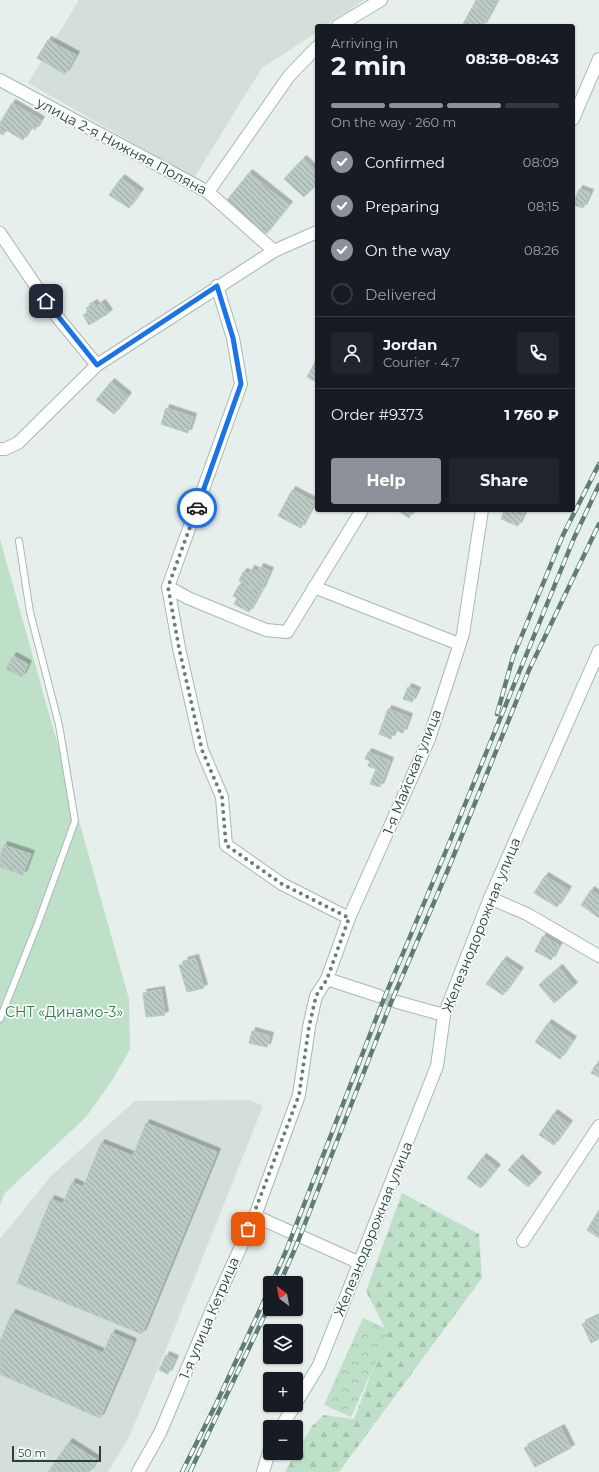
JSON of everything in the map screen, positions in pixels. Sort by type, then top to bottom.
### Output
[{"type":"street","points":[[341,24],[381,0]]},
{"type":"street","points":[[208,192],[289,76],[315,49]]},
{"type":"street","points":[[575,114],[599,59]]},
{"type":"street","name":"улица 2-я Нижняя Поляна","points":[[0,80],[208,192],[274,251]]},
{"type":"street","points":[[0,233],[54,313],[97,365]]},
{"type":"street","points":[[0,449],[5,450],[18,443],[97,365],[217,286],[274,251],[315,233]]},
{"type":"street","points":[[217,286],[233,338],[241,384],[168,587],[179,648],[202,750],[222,797],[226,845],[282,884],[349,918]]},
{"type":"street","points":[[168,587],[188,598],[266,630],[286,632],[361,512]]},
{"type":"street","name":"1-я Майская улица","points":[[327,979],[349,918],[429,739],[463,634],[482,512]]},
{"type":"street","points":[[314,587],[460,644]]},
{"type":"street","name":"Железнодорожная улица","points":[[303,1391],[319,1365],[437,1066],[444,1015],[490,898],[599,651]]},
{"type":"street","points":[[490,898],[527,914],[599,956]]},
{"type":"street","points":[[327,979],[379,996]]},
{"type":"street","name":"1-я улица Кетрица","points":[[138,1472],[160,1432],[255,1216],[299,1095],[309,1027],[316,996],[327,979]]},
{"type":"street","points":[[396,1002],[444,1015]]},
{"type":"street","points":[[523,1241],[599,1126]]},
{"type":"street","points":[[255,1216],[360,1263]]},
{"type":"street","points":[[263,1472],[267,1460]]},
{"type":"lane","points":[[0,1019],[38,923],[75,821],[59,725],[30,612],[19,541]]},
{"type":"shaded area","points":[[79,0],[364,0],[328,24],[315,24],[315,33],[262,68],[194,178],[28,83]]},
{"type":"shaded area","points":[[250,1100],[263,1106],[163,1357],[128,1439],[108,1472],[0,1472],[0,1239],[51,1176],[135,1101]]},
{"type":"green space","name":"СНТ «Динамо-3»","points":[[0,539],[129,999],[130,1049],[113,1079],[86,1117],[4,1194],[0,1205]]},
{"type":"green space","points":[[402,1193],[479,1234],[482,1278],[339,1472],[285,1472],[292,1460],[303,1460],[303,1441],[312,1426],[324,1415],[354,1419],[387,1332],[366,1291]]},
{"type":"green space","points":[[363,1318],[390,1330],[351,1417],[324,1405]]},
{"type":"building","points":[[476,0],[497,0],[489,15],[473,6]]},
{"type":"building","points":[[473,6],[489,15],[484,24],[463,24]]},
{"type":"building","points":[[48,40],[76,55],[65,74],[37,58]]},
{"type":"building","points":[[12,103],[41,120],[35,130],[31,127],[23,140],[6,130],[3,135],[0,133],[0,123]]},
{"type":"building","points":[[303,159],[315,170],[315,186],[304,197],[284,179]]},
{"type":"building","points":[[249,173],[289,205],[264,236],[224,204]]},
{"type":"building","points":[[121,178],[140,192],[129,208],[109,195]]},
{"type":"building","points":[[579,189],[590,193],[583,208],[575,206],[575,200]]},
{"type":"building","points":[[94,303],[96,307],[102,303],[109,313],[89,325],[83,315],[89,312],[86,308]]},
{"type":"building","points":[[315,362],[315,381],[307,377]]},
{"type":"building","points":[[111,382],[128,396],[114,414],[96,400]]},
{"type":"building","points":[[166,408],[193,417],[188,433],[161,424]]},
{"type":"building","points":[[292,490],[315,502],[301,528],[278,516]]},
{"type":"building","points":[[400,512],[412,512],[409,518]]},
{"type":"building","points":[[503,512],[524,512],[518,526],[501,519]]},
{"type":"building","points":[[260,567],[270,571],[261,591],[239,581],[243,572],[249,574],[251,569],[258,572]]},
{"type":"building","points":[[245,584],[260,592],[249,612],[234,604],[237,598],[233,596],[239,585],[243,588]]},
{"type":"building","points":[[13,656],[28,664],[22,677],[6,669]]},
{"type":"building","points":[[408,687],[417,691],[412,702],[403,699]]},
{"type":"building","points":[[388,709],[409,717],[403,733],[394,730],[391,739],[379,734]]},
{"type":"building","points":[[368,752],[390,761],[380,787],[370,784],[376,769],[368,766],[370,761],[365,759]]},
{"type":"building","points":[[4,845],[31,854],[23,875],[0,867],[0,857]]},
{"type":"building","points":[[545,876],[568,890],[557,907],[534,893]]},
{"type":"building","points":[[591,890],[599,896],[599,918],[581,905]]},
{"type":"building","points":[[543,936],[559,945],[551,960],[535,951]]},
{"type":"building","points":[[195,958],[204,988],[187,992],[179,965],[185,964],[184,961]]},
{"type":"building","points":[[503,960],[520,971],[503,995],[486,984]]},
{"type":"building","points":[[559,968],[574,986],[554,1003],[539,985]]},
{"type":"building","points":[[161,990],[165,1015],[146,1017],[143,993]]},
{"type":"building","points":[[548,1023],[573,1040],[560,1059],[535,1042]]},
{"type":"building","points":[[252,1031],[270,1036],[267,1047],[249,1043]]},
{"type":"building","points":[[596,1064],[599,1066],[599,1077],[591,1073]]},
{"type":"building","points":[[554,1113],[569,1124],[554,1145],[539,1135]]},
{"type":"building","points":[[146,1123],[217,1152],[142,1334],[17,1283],[51,1199],[63,1204],[72,1182],[83,1187],[101,1143],[133,1156]]},
{"type":"building","points":[[483,1157],[497,1168],[481,1188],[467,1178]]},
{"type":"building","points":[[519,1158],[538,1176],[528,1187],[508,1170]]},
{"type":"building","points":[[599,1210],[599,1238],[587,1230]]},
{"type":"building","points":[[12,1313],[103,1353],[112,1333],[133,1342],[100,1418],[0,1374],[0,1341]]},
{"type":"building","points":[[599,1316],[599,1339],[591,1343],[582,1324]]},
{"type":"building","points":[[166,1355],[175,1359],[168,1374],[159,1370]]},
{"type":"building","points":[[561,1428],[571,1448],[535,1467],[524,1448]]},
{"type":"building","points":[[69,1442],[97,1460],[89,1472],[48,1472]]},
{"type":"tunnel","points":[[379,996],[397,1002]]},
{"type":"railway","points":[[575,511],[599,464]]},
{"type":"railway","points":[[275,1276],[383,1001],[574,538],[599,485]]},
{"type":"railway","points":[[497,714],[513,657],[563,535],[575,512]]},
{"type":"railway","points":[[283,1276],[297,1244],[390,1005],[447,872],[529,670],[599,524]]},
{"type":"railway","points":[[182,1472],[217,1402],[263,1303]]},
{"type":"railway","points":[[190,1472],[264,1316]]},
{"type":"way so far","points":[[197,508],[168,587],[179,648],[202,750],[222,797],[226,845],[282,884],[349,918],[327,979],[316,996],[309,1027],[299,1095],[255,1216],[248,1229]]},
{"type":"route","points":[[46,301],[54,313],[97,365],[217,286],[233,338],[241,384],[197,508]]}]
